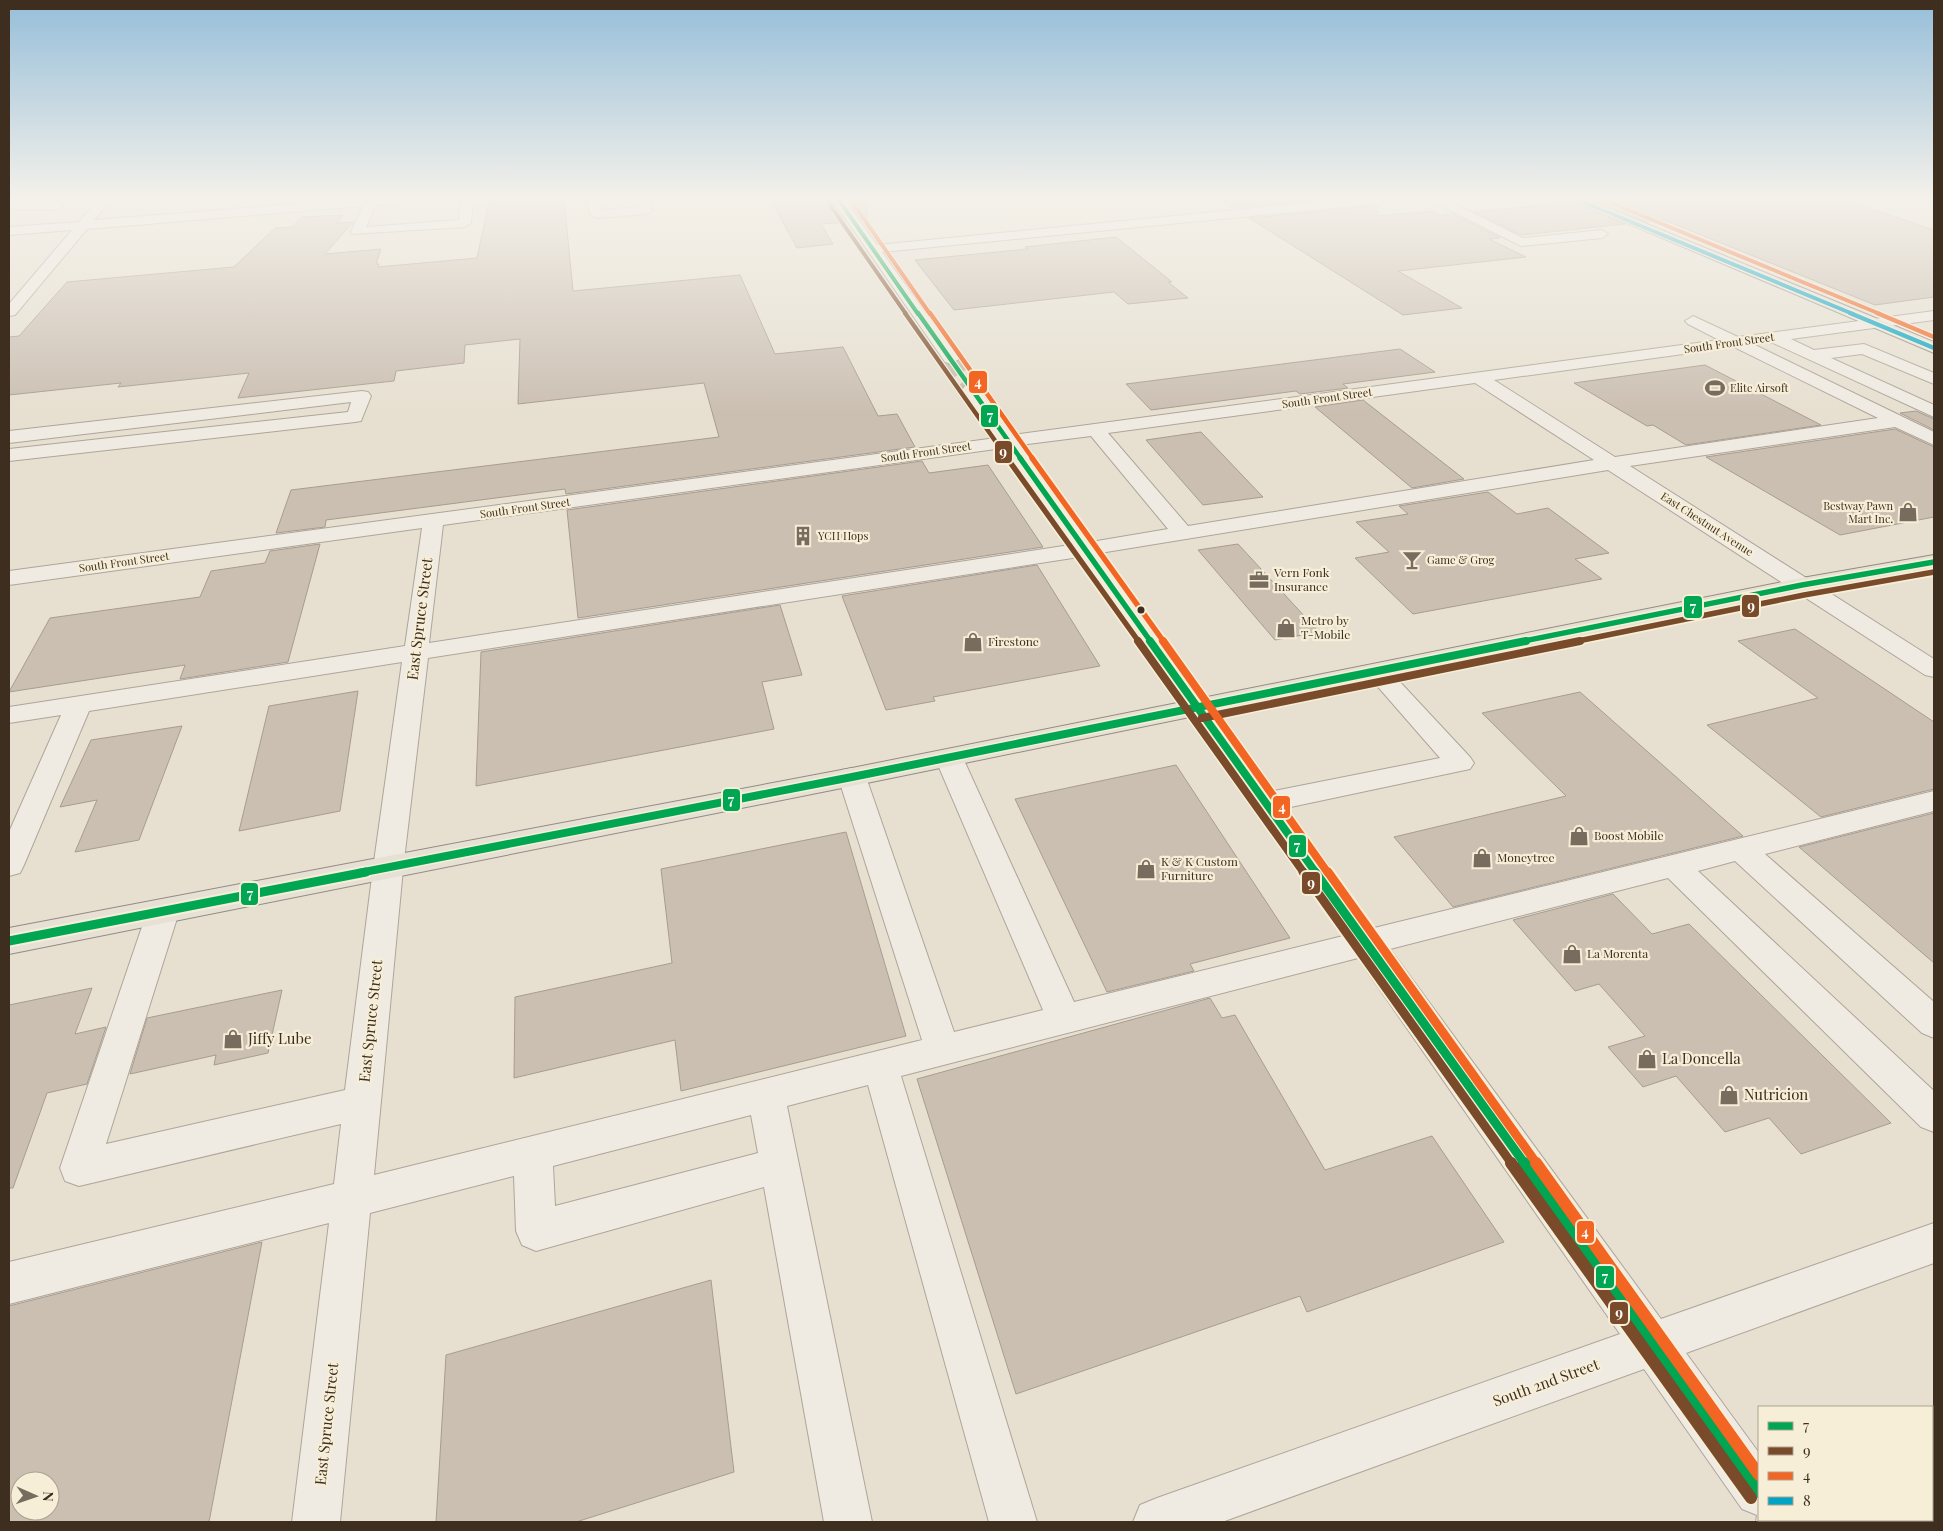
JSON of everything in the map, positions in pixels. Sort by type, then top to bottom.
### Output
[{"type":"main road","points":[[1747,270],[1934,348]]},
{"type":"main road","points":[[9,941],[388,869],[949,758],[1802,584],[1934,562]]},
{"type":"street","points":[[18,296],[41,270]]},
{"type":"street","points":[[889,270],[950,360]]},
{"type":"street","name":"South Front Street","points":[[9,578],[433,521],[1095,428],[1934,316]]},
{"type":"street","points":[[1693,321],[1897,420],[1930,434]]},
{"type":"street","points":[[1773,337],[1934,412]]},
{"type":"street","points":[[1811,355],[1864,350],[1934,379]]},
{"type":"street","name":"East Chestnut Avenue","points":[[1479,378],[1934,670]]},
{"type":"street","points":[[971,390],[1087,549],[1758,1491]]},
{"type":"street","points":[[9,437],[362,396],[355,417],[9,455]]},
{"type":"street","points":[[9,715],[1183,534],[1613,463],[1897,420]]},
{"type":"street","points":[[1095,428],[1183,534]]},
{"type":"street","name":"East Spruce Street","points":[[316,1522],[388,869],[433,521]]},
{"type":"street","points":[[1267,802],[1460,763],[1377,672]]},
{"type":"street","points":[[9,865],[79,704]]},
{"type":"street","points":[[949,758],[1064,1018]]},
{"type":"street","points":[[852,777],[942,1049]]},
{"type":"street","points":[[9,1283],[352,1200],[1366,941],[1934,801]]},
{"type":"street","points":[[1740,849],[1934,1023]]},
{"type":"street","points":[[1673,866],[1934,1115]]},
{"type":"street","points":[[163,912],[79,1168],[363,1102]]},
{"type":"street","points":[[880,1065],[1013,1522]]},
{"type":"street","points":[[766,1094],[848,1522]]},
{"type":"street","points":[[534,1154],[536,1231],[779,1165]]},
{"type":"street","name":"South 2nd Street","points":[[1175,1519],[1934,1243]]},
{"type":"building","points":[[196,270],[571,270],[573,291],[740,275],[775,354],[843,347],[878,416],[897,414],[915,447],[566,494],[565,489],[326,520],[325,527],[276,533],[291,490],[719,437],[704,383],[518,404],[520,339],[465,345],[464,363],[396,371],[394,381],[238,398],[249,373],[118,387],[121,383],[9,395],[9,337],[19,336],[67,282]]},
{"type":"building","points":[[923,270],[1158,270],[1172,282],[1168,282],[1188,298],[1128,304],[1114,292],[954,310]]},
{"type":"building","points":[[1332,270],[1403,270],[1398,271],[1462,308],[1403,315]]},
{"type":"building","points":[[1789,270],[1934,270],[1934,297],[1875,305]]},
{"type":"building","points":[[1400,349],[1435,372],[1343,384],[1348,388],[1300,394],[1296,391],[1151,410],[1126,384]]},
{"type":"building","points":[[1705,365],[1821,425],[1686,445],[1653,425],[1647,426],[1574,383]]},
{"type":"building","points":[[1363,400],[1464,479],[1412,488],[1315,407]]},
{"type":"building","points":[[1916,411],[1934,419],[1934,430],[1900,413]]},
{"type":"building","points":[[1895,429],[1934,447],[1934,517],[1840,535],[1706,457]]},
{"type":"building","points":[[1201,432],[1263,497],[1203,505],[1146,440]]},
{"type":"building","name":"YCH Hops","points":[[922,461],[929,473],[988,465],[1043,547],[578,618],[567,510]]},
{"type":"building","points":[[1488,492],[1517,514],[1548,508],[1609,553],[1575,559],[1602,579],[1413,614],[1355,558],[1389,552],[1356,522],[1408,514],[1399,506]]},
{"type":"building","points":[[320,544],[288,662],[180,679],[185,665],[9,692],[50,618],[200,597],[211,571],[265,563],[270,551]]},
{"type":"building","points":[[1238,544],[1319,632],[1275,640],[1198,550]]},
{"type":"building","name":"Firestone","points":[[1037,565],[1100,666],[933,697],[935,701],[886,710],[842,596]]},
{"type":"building","points":[[780,605],[802,675],[762,682],[774,729],[476,786],[481,652]]},
{"type":"building","points":[[1795,629],[1934,722],[1934,789],[1821,817],[1707,725],[1818,698],[1738,641]]},
{"type":"building","points":[[358,691],[340,811],[239,831],[269,706]]},
{"type":"building","points":[[1580,692],[1743,836],[1453,907],[1394,837],[1566,796],[1482,713]]},
{"type":"building","points":[[182,726],[139,840],[75,852],[97,800],[60,807],[91,740]]},
{"type":"building","name":"K & K Custom Furniture","points":[[1176,765],[1290,938],[1190,964],[1194,971],[1107,992],[1015,799]]},
{"type":"building","points":[[1934,813],[1934,963],[1799,847]]},
{"type":"building","points":[[846,832],[906,1036],[681,1091],[675,1040],[514,1078],[515,997],[672,963],[661,869]]},
{"type":"building","points":[[1613,894],[1652,934],[1689,924],[1891,1123],[1801,1154],[1769,1118],[1725,1132],[1676,1076],[1643,1087],[1608,1047],[1645,1036],[1599,984],[1575,991],[1513,920]]},
{"type":"building","points":[[92,988],[75,1034],[106,1027],[87,1084],[47,1093],[13,1188],[9,1188],[9,1005]]},
{"type":"building","points":[[282,990],[268,1053],[214,1065],[216,1055],[130,1074],[147,1018]]},
{"type":"building","points":[[1210,998],[1222,1018],[1235,1015],[1325,1170],[1432,1136],[1504,1242],[1307,1312],[1300,1296],[1016,1394],[917,1079]]},
{"type":"building","points":[[262,1242],[209,1522],[9,1522],[9,1306]]},
{"type":"building","points":[[711,1280],[734,1472],[576,1522],[436,1522],[446,1355]]},
{"type":"tunnel","points":[[951,359],[971,390]]},
{"type":"transit line","name":"9","points":[[876,270],[963,396],[1751,1498]]},
{"type":"transit line","name":"7","points":[[888,270],[971,390],[1758,1491]]},
{"type":"transit line","name":"4","points":[[900,270],[1758,1474]]},
{"type":"transit line","name":"8","points":[[1748,270],[1934,348]]},
{"type":"transit line","name":"4","points":[[1774,270],[1934,337]]},
{"type":"transit line","name":"7","points":[[9,941],[852,777],[1802,585],[1934,562]]},
{"type":"transit line","name":"9","points":[[1202,718],[1804,595],[1934,572]]},
{"type":"place","name":"Elite Airsoft","points":[[1715,388]]},
{"type":"place","name":"Bestway Pawn Mart Inc.","points":[[1908,512]]},
{"type":"place","name":"YCH Hops","points":[[803,536]]},
{"type":"place","name":"Game & Grog","points":[[1412,560]]},
{"type":"place","name":"Vern Fonk Insurance","points":[[1259,580]]},
{"type":"place","name":"Metro by T-Mobile","points":[[1286,628]]},
{"type":"place","name":"Firestone","points":[[973,642]]},
{"type":"place","name":"Boost Mobile","points":[[1579,836]]},
{"type":"place","name":"Moneytree","points":[[1482,858]]},
{"type":"place","name":"K & K Custom Furniture","points":[[1146,869]]},
{"type":"place","name":"La Morenta","points":[[1572,954]]},
{"type":"place","name":"Jiffy Lube","points":[[233,1039]]},
{"type":"place","name":"La Doncella","points":[[1647,1059]]},
{"type":"place","name":"Nutricion","points":[[1729,1095]]}]
